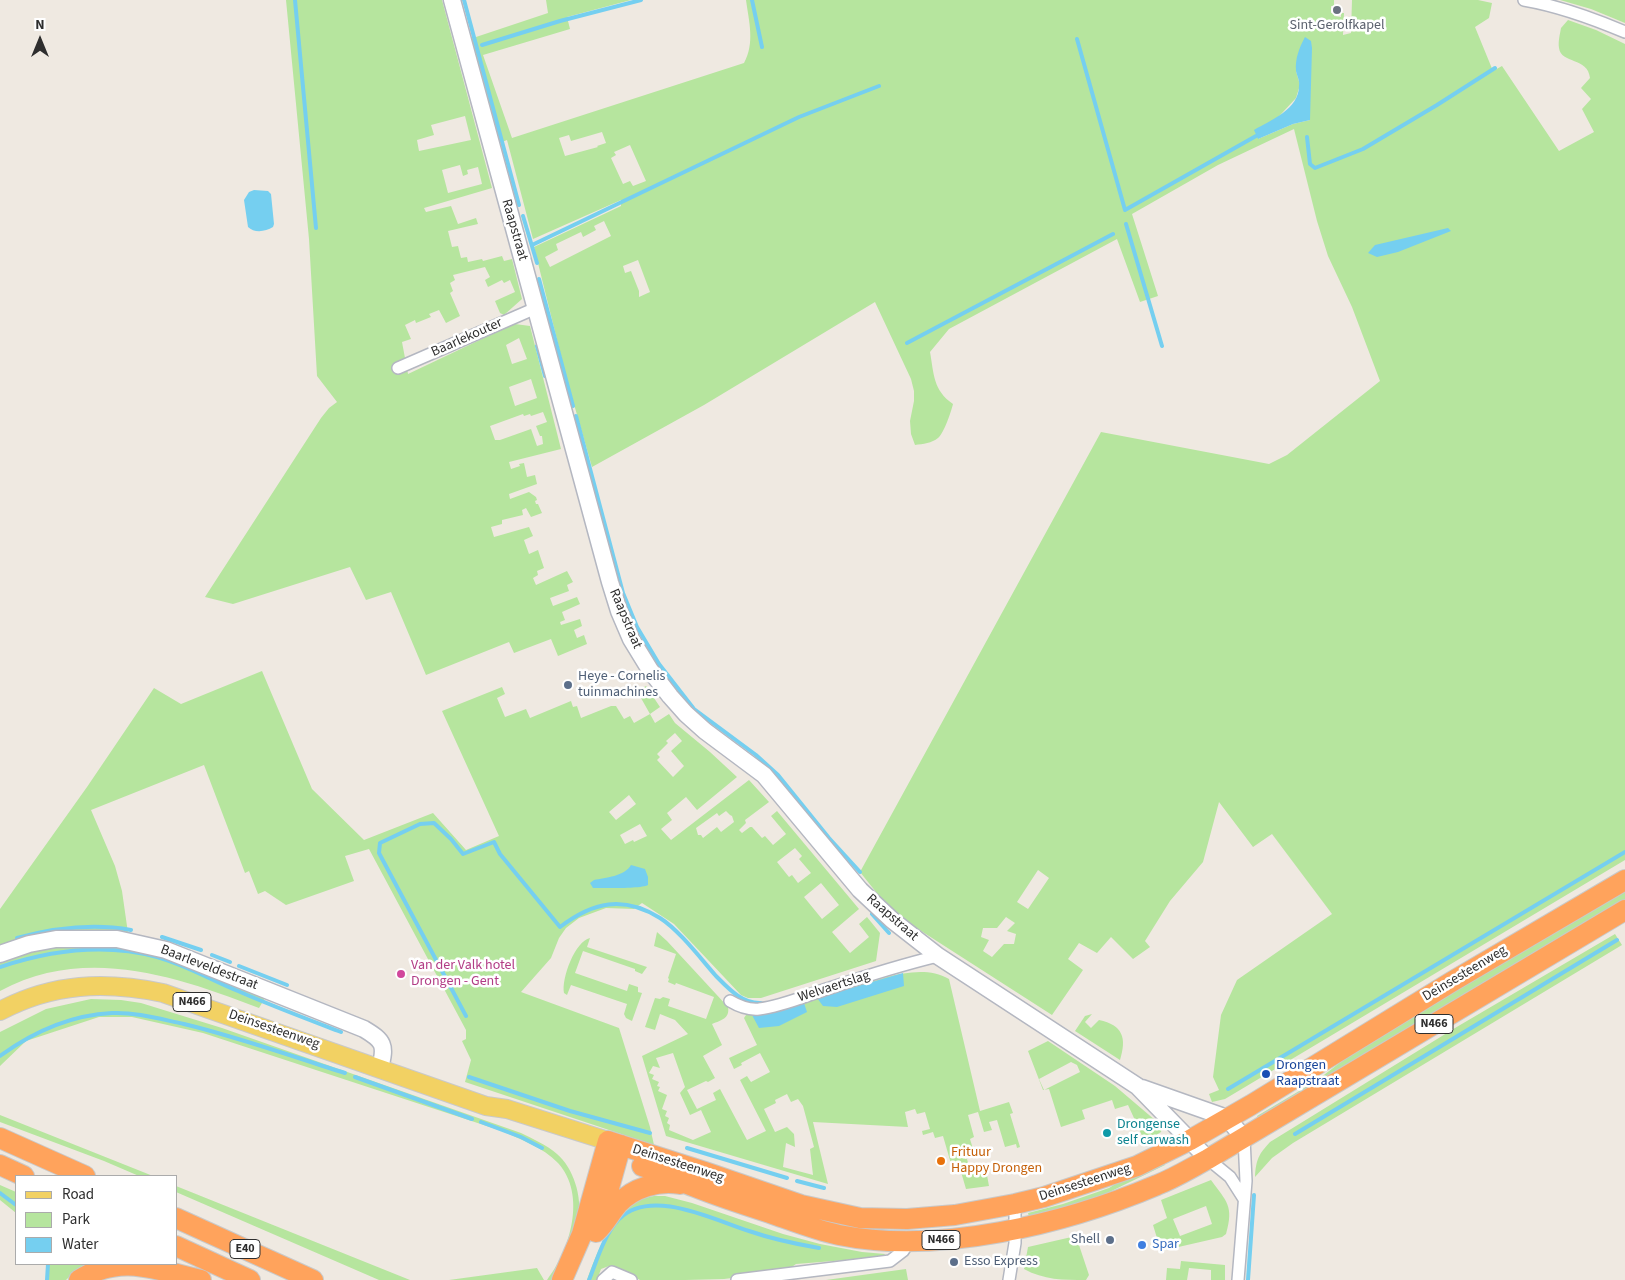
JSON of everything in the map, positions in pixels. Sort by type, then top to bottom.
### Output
[{"type":"highway","name":"Deinsesteenweg","points":[[613,1149],[801,1205],[860,1218],[908,1219],[955,1215],[1015,1204],[1068,1190],[1121,1172],[1164,1154],[1190,1140],[1453,981],[1625,880]]},
{"type":"highway","name":"Deinsesteenweg","points":[[613,1149],[696,1187],[808,1227],[866,1239],[909,1242],[942,1240],[1015,1228],[1071,1215],[1116,1202],[1158,1185],[1208,1159],[1625,910]]},
{"type":"highway","points":[[0,1138],[83,1175]]},
{"type":"highway","points":[[577,1280],[596,1232],[613,1149]]},
{"type":"highway","points":[[562,1280],[582,1234],[613,1149]]},
{"type":"highway","points":[[0,1165],[22,1175]]},
{"type":"highway","points":[[596,1232],[619,1203],[642,1188],[670,1183],[696,1187]]},
{"type":"highway","name":"E40","points":[[178,1219],[313,1280]]},
{"type":"highway","points":[[908,1219],[909,1242]]},
{"type":"highway","name":"E40","points":[[178,1247],[250,1280]]},
{"type":"highway","points":[[79,1280],[91,1273],[116,1265],[145,1266],[200,1280]]},
{"type":"main road","name":"Deinsesteenweg","points":[[0,1011],[40,994],[65,988],[94,985],[140,988],[164,993],[486,1106],[507,1109],[613,1149]]},
{"type":"street","name":"Raapstraat","points":[[452,0],[610,582],[619,611],[631,639],[650,670],[686,714],[764,776],[860,890],[892,920],[938,956],[1137,1086],[1208,1159]]},
{"type":"street","points":[[1524,0],[1542,3],[1590,17],[1625,32]]},
{"type":"street","name":"Baarlekouter","points":[[398,368],[536,308]]},
{"type":"street","name":"Baarleveldestraat","points":[[0,954],[29,944],[56,939],[86,938],[116,939],[166,950],[364,1029],[377,1037],[382,1044],[384,1054],[380,1068]]},
{"type":"street","name":"Welvaertslag","points":[[730,1001],[742,1008],[749,1009],[776,1006],[869,975],[938,956]]},
{"type":"street","name":"Raapstraat","points":[[1137,1086],[1227,1118]]},
{"type":"street","points":[[1227,1118],[1244,1138],[1246,1181],[1238,1280]]},
{"type":"street","points":[[1208,1159],[1230,1177],[1244,1199]]},
{"type":"street","points":[[1009,1280],[1015,1228],[1015,1204]]},
{"type":"street","points":[[737,1280],[890,1261],[909,1242]]},
{"type":"street","points":[[603,1280],[612,1272],[631,1280]]},
{"type":"green space","points":[[286,0],[442,0],[492,188],[424,208],[426,212],[451,206],[458,224],[476,218],[478,224],[448,231],[452,247],[458,246],[461,258],[467,257],[468,262],[482,259],[483,261],[502,256],[504,261],[512,259],[522,299],[504,315],[500,313],[495,301],[515,292],[510,280],[504,283],[502,280],[488,287],[485,280],[490,277],[485,267],[453,275],[455,280],[450,283],[453,291],[450,293],[460,316],[446,323],[439,310],[429,314],[431,317],[416,323],[415,320],[405,325],[411,339],[402,342],[408,374],[507,327],[515,324],[530,326],[561,449],[509,462],[511,469],[524,463],[527,477],[535,475],[537,484],[509,494],[510,499],[529,492],[536,497],[536,504],[538,504],[542,513],[531,517],[526,508],[522,510],[523,515],[502,520],[502,524],[491,527],[494,537],[529,527],[533,536],[524,540],[529,554],[538,550],[544,568],[537,571],[538,575],[533,578],[536,585],[567,571],[573,582],[567,585],[569,591],[550,598],[553,606],[577,597],[580,604],[562,612],[565,620],[560,622],[561,625],[580,619],[582,626],[574,630],[577,638],[584,635],[587,644],[558,656],[551,639],[514,653],[509,642],[426,675],[391,592],[366,600],[350,567],[233,604],[205,597],[321,418],[337,402],[317,376],[309,239]],"holes":[[[465,116],[471,140],[419,151],[417,140],[434,135],[431,125]],[[460,165],[463,176],[468,174],[467,170],[478,167],[482,184],[448,193],[442,170]],[[519,338],[527,359],[512,364],[506,345]],[[531,379],[537,398],[515,406],[509,387]],[[543,412],[547,422],[536,426],[540,436],[542,436],[543,444],[537,446],[531,429],[495,440],[490,426],[523,414],[524,416],[530,414],[531,416]]]},
{"type":"green space","points":[[546,0],[631,0],[567,17],[570,29],[483,55],[512,138],[744,63],[750,40],[750,24],[746,0],[1334,0],[1334,6],[1331,6],[1331,13],[1334,13],[1334,16],[1341,17],[1341,13],[1344,13],[1343,35],[1351,33],[1352,0],[1478,0],[1492,3],[1489,18],[1475,27],[1493,71],[1502,66],[1559,151],[1594,132],[1582,109],[1591,99],[1581,88],[1590,78],[1588,71],[1580,63],[1561,53],[1559,43],[1561,28],[1568,20],[1596,30],[1625,44],[1625,860],[1225,1099],[1212,1102],[1209,1094],[1219,1090],[1213,1077],[1221,1015],[1237,980],[1332,914],[1272,834],[1253,847],[1219,802],[1203,862],[1170,901],[1145,941],[1150,947],[1133,959],[1111,937],[1097,953],[1079,943],[1068,959],[1083,970],[1052,1015],[904,920],[888,907],[860,872],[1101,432],[1269,464],[1287,455],[1380,381],[1352,307],[1328,256],[1317,221],[1294,129],[1218,165],[1132,214],[1158,296],[1140,302],[1117,239],[949,329],[930,352],[938,387],[946,399],[953,404],[943,432],[933,441],[915,445],[911,434],[910,421],[914,401],[911,379],[875,302],[704,405],[592,467],[567,380],[534,247],[621,206],[621,200],[533,239],[507,140],[497,144],[470,39],[548,13]],"holes":[[[1296,71],[1310,85],[1310,120],[1293,124],[1258,139],[1296,98],[1300,85]],[[602,132],[606,143],[565,156],[559,138],[569,135],[571,141]],[[630,145],[646,181],[633,186],[630,181],[623,184],[611,158],[616,155],[614,152]],[[604,221],[611,236],[550,267],[545,257],[558,250],[556,244],[581,232],[583,237],[596,230],[594,226]],[[638,260],[650,292],[639,297],[639,291],[631,271],[625,273],[623,266]],[[1038,870],[1049,878],[1028,909],[1017,902]],[[1006,917],[1015,923],[1007,931],[1016,934],[1014,944],[1004,944],[992,957],[983,951],[989,940],[981,937],[983,928],[997,928]]]},
{"type":"green space","points":[[1560,0],[1625,0],[1625,23],[1591,9]]},
{"type":"green space","points":[[262,671],[312,789],[364,840],[433,813],[466,850],[499,836],[442,711],[502,687],[505,694],[497,698],[505,717],[526,709],[530,718],[571,701],[573,707],[577,706],[581,718],[611,706],[616,706],[624,719],[630,716],[634,723],[650,714],[655,723],[669,714],[675,723],[737,777],[697,810],[686,797],[667,813],[672,820],[661,829],[671,840],[749,780],[769,802],[745,820],[746,823],[739,830],[742,833],[752,827],[762,838],[765,836],[773,845],[786,834],[771,816],[777,811],[859,909],[832,932],[850,953],[869,937],[859,924],[867,917],[880,933],[876,961],[761,998],[748,998],[741,995],[674,924],[642,903],[634,909],[606,908],[579,918],[566,928],[559,938],[551,958],[521,992],[619,1028],[654,1145],[465,1082],[471,1060],[462,1041],[466,1039],[466,1030],[369,849],[345,856],[354,881],[286,905],[265,891],[258,894],[249,871],[245,873],[204,765],[91,810],[115,866],[122,891],[128,933],[77,931],[0,946],[0,909],[87,787],[154,688],[181,704]],"holes":[[[675,733],[682,741],[671,751],[684,766],[673,777],[657,760],[660,757],[657,754],[668,743],[666,741]],[[629,795],[636,804],[616,820],[609,812]],[[726,811],[732,816],[734,822],[721,832],[717,827],[703,838],[701,835],[698,835],[696,828],[717,813],[719,816]],[[640,824],[647,836],[625,844],[620,835]],[[795,848],[802,856],[799,859],[811,873],[798,883],[792,875],[789,877],[777,862]],[[821,883],[839,905],[822,919],[804,897]]]},
{"type":"green space","points":[[646,686],[660,707],[650,714],[637,691]]},
{"type":"green space","points":[[1625,887],[1625,900],[1258,1119],[1257,1116],[1316,1081],[1354,1052]]},
{"type":"green space","points":[[657,932],[728,1007],[728,1014],[722,1020],[712,1024],[722,1045],[703,1056],[715,1078],[687,1090],[697,1109],[716,1100],[713,1093],[720,1089],[747,1140],[766,1131],[740,1080],[747,1076],[751,1082],[770,1072],[760,1053],[734,1069],[729,1058],[757,1045],[744,1018],[746,1015],[762,1015],[887,977],[926,972],[949,979],[980,1111],[1009,1102],[1013,1113],[1010,1114],[1020,1147],[1017,1148],[1016,1144],[1005,1147],[997,1120],[989,1122],[992,1130],[984,1132],[978,1112],[968,1115],[974,1137],[970,1139],[973,1149],[963,1152],[965,1159],[967,1159],[971,1174],[986,1170],[989,1186],[966,1189],[959,1165],[952,1167],[943,1136],[935,1138],[933,1132],[923,1135],[922,1131],[930,1129],[925,1112],[917,1114],[915,1109],[905,1112],[908,1127],[813,1122],[828,1184],[666,1136],[642,1056],[688,1034],[675,1020],[660,1014],[655,1030],[645,1027],[655,998],[660,999],[663,997],[670,999],[668,1006],[706,1019],[714,997],[676,983],[675,985],[668,982],[676,954],[654,946]],"holes":[[[673,1053],[685,1087],[680,1093],[690,1115],[701,1110],[711,1132],[693,1140],[669,1130],[670,1125],[667,1123],[669,1118],[665,1116],[667,1111],[662,1109],[667,1095],[658,1091],[660,1087],[657,1086],[659,1082],[652,1079],[654,1075],[649,1073],[653,1066],[660,1068],[656,1058]],[[787,1094],[791,1102],[798,1099],[803,1106],[814,1147],[810,1149],[813,1175],[783,1167],[786,1143],[795,1147],[794,1134],[787,1127],[775,1132],[764,1109],[776,1103],[775,1100]]]},
{"type":"green space","points":[[1615,934],[1622,945],[1293,1143],[1272,1158],[1255,1177],[1259,1157],[1270,1142],[1455,1028]]},
{"type":"green space","points":[[590,938],[587,947],[647,967],[642,974],[635,971],[635,969],[583,951],[575,973],[627,991],[629,984],[638,987],[638,992],[642,993],[632,1021],[626,1018],[624,1014],[627,1004],[571,985],[567,995],[564,993],[565,979],[570,961],[579,946]]},
{"type":"green space","points":[[62,946],[128,947],[162,955],[265,998],[259,1008],[195,985],[163,976],[130,970],[97,968],[65,970],[32,977],[0,991],[0,961],[24,952]]},
{"type":"green space","points":[[91,999],[141,1003],[222,1028],[521,1133],[544,1145],[557,1154],[568,1167],[578,1192],[579,1201],[576,1226],[557,1280],[547,1280],[563,1254],[572,1222],[572,1191],[567,1176],[552,1157],[532,1144],[502,1131],[203,1033],[132,1017],[99,1017],[26,1041],[0,1066],[0,1032],[46,1009]]},
{"type":"green space","points":[[1092,1014],[1085,1022],[1091,1028],[1099,1020],[1107,1022],[1118,1029],[1123,1039],[1120,1060],[1075,1031],[1085,1016]]},
{"type":"green space","points":[[1048,1041],[1115,1086],[1162,1126],[1161,1132],[1145,1142],[1128,1105],[1115,1109],[1112,1100],[1082,1110],[1085,1119],[1061,1127],[1049,1089],[1044,1090],[1043,1090],[1028,1051]],"holes":[[[1071,1062],[1077,1065],[1080,1072],[1044,1090],[1039,1079]]]},
{"type":"green space","points":[[0,1115],[150,1175],[137,1175],[0,1122]]},
{"type":"green space","points":[[1163,1162],[1165,1165],[1093,1200],[1029,1217],[1028,1213],[1063,1204],[1109,1188],[1127,1177]]},
{"type":"green space","points":[[1211,1180],[1228,1205],[1229,1217],[1226,1234],[1222,1237],[1161,1251],[1153,1225],[1167,1218],[1161,1200]],"holes":[[[1206,1206],[1212,1224],[1180,1236],[1173,1219]]]},
{"type":"green space","points":[[0,1185],[15,1192],[15,1212],[0,1200]]},
{"type":"green space","points":[[178,1187],[410,1280],[379,1280],[178,1193]]},
{"type":"green space","points":[[654,1196],[665,1196],[692,1203],[783,1234],[820,1244],[862,1252],[885,1254],[883,1257],[796,1264],[786,1271],[724,1279],[640,1280],[615,1267],[609,1266],[601,1269],[597,1280],[587,1280],[600,1247],[617,1216],[634,1203]]},
{"type":"green space","points":[[1076,1236],[1089,1275],[1086,1280],[1046,1277],[1024,1269],[1028,1247]]},
{"type":"green space","points":[[1181,1261],[1225,1265],[1225,1280],[1211,1280],[1211,1270],[1189,1268],[1187,1280],[1166,1280],[1167,1268],[1180,1269]]},
{"type":"green space","points":[[48,1265],[94,1265],[66,1280],[49,1280]]},
{"type":"green space","points":[[537,1268],[544,1280],[449,1280]]},
{"type":"green space","points":[[906,1269],[908,1280],[826,1280]]},
{"type":"water","points":[[1305,37],[1311,41],[1312,48],[1310,120],[1293,124],[1258,139],[1254,130],[1283,113],[1298,94],[1299,80],[1296,62],[1299,49]]},
{"type":"water","points":[[254,190],[268,191],[271,194],[274,224],[273,227],[267,230],[256,231],[248,227],[244,200],[249,192]]},
{"type":"water","points":[[1448,228],[1451,231],[1398,252],[1377,257],[1368,253],[1375,245]]},
{"type":"water","points":[[631,865],[645,869],[648,885],[630,888],[593,888],[590,883],[594,880],[620,874]]},
{"type":"water","points":[[903,973],[904,986],[837,1007],[823,1006],[817,998]]},
{"type":"water","points":[[804,1003],[807,1012],[779,1026],[759,1028],[752,1015],[762,1015]]},
{"type":"waterway","points":[[295,0],[316,228]]},
{"type":"waterway","points":[[464,0],[519,205]]},
{"type":"waterway","points":[[482,45],[560,21],[641,0]]},
{"type":"waterway","points":[[752,0],[762,47]]},
{"type":"waterway","points":[[1077,39],[1125,210],[1256,136]]},
{"type":"waterway","points":[[1307,137],[1310,164],[1315,168],[1363,149],[1495,68]]},
{"type":"waterway","points":[[532,245],[799,117],[879,86]]},
{"type":"waterway","points":[[523,216],[537,263]]},
{"type":"waterway","points":[[1126,224],[1162,346]]},
{"type":"waterway","points":[[907,343],[1113,234]]},
{"type":"waterway","points":[[539,279],[573,406]]},
{"type":"waterway","points":[[537,346],[545,376]]},
{"type":"waterway","points":[[576,416],[623,593],[637,627],[659,664],[694,709],[756,755],[778,775],[829,838],[860,872]]},
{"type":"waterway","points":[[466,1016],[379,853],[380,843],[420,824],[434,823],[463,854],[494,842],[500,854],[560,927],[584,912],[608,904],[633,906],[660,918],[690,945],[716,976],[731,990],[748,1001],[761,1003]]},
{"type":"waterway","points":[[1228,1089],[1625,852]]},
{"type":"waterway","points":[[872,914],[889,933]]},
{"type":"waterway","points":[[17,938],[73,928],[102,927],[131,930]]},
{"type":"waterway","points":[[162,937],[201,950]]},
{"type":"waterway","points":[[1295,1134],[1617,940]]},
{"type":"waterway","points":[[0,967],[39,956],[78,950],[118,950],[137,953],[178,964],[228,987],[341,1032]]},
{"type":"waterway","points":[[212,955],[230,962]]},
{"type":"waterway","points":[[239,966],[287,985]]},
{"type":"waterway","points":[[0,1056],[39,1032],[67,1021],[97,1014],[121,1013],[148,1016],[204,1029],[345,1073]]},
{"type":"waterway","points":[[355,1077],[472,1119]]},
{"type":"waterway","points":[[469,1077],[570,1111],[650,1133]]},
{"type":"waterway","points":[[481,1122],[521,1137],[542,1148]]},
{"type":"waterway","points":[[687,1148],[787,1178]]},
{"type":"waterway","points":[[797,1181],[824,1188]]},
{"type":"waterway","points":[[0,1193],[15,1204]]},
{"type":"waterway","points":[[1248,1280],[1254,1195]]},
{"type":"waterway","points":[[589,1280],[601,1248],[614,1225],[632,1210],[648,1206],[683,1209],[766,1236],[819,1248]]},
{"type":"waterway","points":[[47,1280],[48,1265]]},
{"type":"place","name":"Sint-Gerolfkapel","points":[[1337,10]]},
{"type":"place","name":"Heye - Cornelis tuinmachines","points":[[568,685]]},
{"type":"place","name":"Van der Valk hotel Drongen - Gent","points":[[401,974]]},
{"type":"place","name":"Drongen Raapstraat","points":[[1266,1074]]},
{"type":"place","name":"Drongense self carwash","points":[[1107,1133]]},
{"type":"place","name":"Frituur Happy Drongen","points":[[941,1161]]},
{"type":"place","name":"Shell","points":[[1110,1240]]},
{"type":"place","name":"Spar","points":[[1142,1245]]},
{"type":"place","name":"Esso Express","points":[[954,1262]]}]
